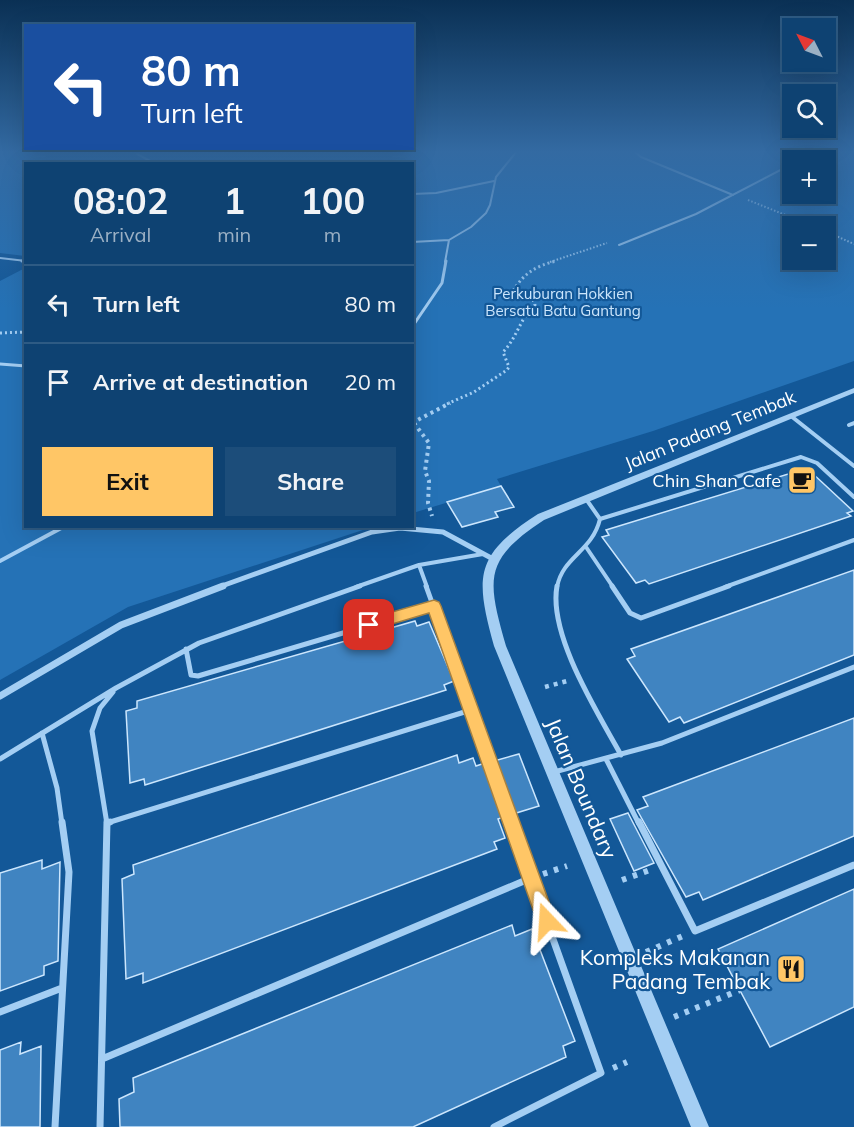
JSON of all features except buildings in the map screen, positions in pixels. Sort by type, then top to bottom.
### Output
[{"type":"street","name":"Jalan Padang Tembak","points":[[582,499],[854,390]]},
{"type":"street","name":"Jalan Boundary","points":[[582,499],[528,524],[488,556],[486,588],[488,605],[500,646],[700,1127]]},
{"type":"street","points":[[0,696],[121,625],[145,614],[372,532],[400,528],[449,534],[488,556]]},
{"type":"lane","points":[[414,242],[448,240],[466,230],[488,210],[490,204]]},
{"type":"lane","points":[[620,245],[716,204]]},
{"type":"lane","points":[[414,324],[442,283],[448,240]]},
{"type":"lane","points":[[0,258],[24,261]]},
{"type":"lane","points":[[0,364],[24,366]]},
{"type":"lane","points":[[791,416],[854,466]]},
{"type":"lane","points":[[849,425],[854,423]]},
{"type":"lane","points":[[600,519],[801,457],[817,463],[854,497]]},
{"type":"lane","points":[[582,499],[600,519],[598,534],[560,574],[555,590],[554,606],[567,645],[621,755]]},
{"type":"lane","points":[[0,561],[61,528]]},
{"type":"lane","points":[[586,547],[630,613],[641,618],[852,543]]},
{"type":"lane","points":[[0,759],[116,688],[186,650],[419,565],[488,556]]},
{"type":"lane","points":[[419,565],[601,1073],[494,1127]]},
{"type":"lane","points":[[186,650],[191,675],[198,676],[434,606]]},
{"type":"lane","points":[[553,773],[662,743],[854,667]]},
{"type":"lane","points":[[100,1127],[107,823],[92,731],[100,708],[116,688]]},
{"type":"lane","points":[[107,823],[471,710]]},
{"type":"lane","points":[[42,733],[57,788],[68,858],[55,1127]]},
{"type":"lane","points":[[606,759],[695,931],[854,865]]},
{"type":"lane","points":[[102,1059],[531,878]]},
{"type":"lane","points":[[0,1012],[62,988]]},
{"type":"path","points":[[759,204],[790,216]]},
{"type":"path","points":[[836,236],[854,243]]},
{"type":"path","points":[[414,422],[468,393],[474,392],[507,370],[509,367],[502,352],[509,347],[519,332],[527,311],[535,305],[532,297],[513,291],[525,273],[535,266],[582,253],[592,245],[607,243],[620,245]]},
{"type":"path","points":[[0,333],[24,332]]},
{"type":"path","points":[[414,424],[429,443],[425,471],[429,481],[428,503],[436,532]]},
{"type":"path","points":[[545,687],[556,684]]},
{"type":"path","points":[[531,878],[567,866]]},
{"type":"path","points":[[622,880],[631,877]]},
{"type":"path","points":[[658,947],[669,943]]},
{"type":"path","points":[[657,1024],[740,990]]},
{"type":"green space","name":"Perkuburan Hokkien Bersatu Batu Gantung","points":[[0,204],[24,204],[24,256],[0,253]]},
{"type":"green space","name":"Perkuburan Hokkien Bersatu Batu Gantung","points":[[414,204],[854,204],[854,361],[653,431],[497,479],[501,486],[414,513]]},
{"type":"green space","points":[[24,269],[24,528],[369,528],[128,607],[0,680],[0,281]]},
{"type":"place","name":"Chin Shan Cafe","points":[[802,480]]},
{"type":"place","name":"Kompleks Makanan Padang Tembak","points":[[791,969]]},
{"type":"route","points":[[369,625],[434,606],[547,921]]}]
